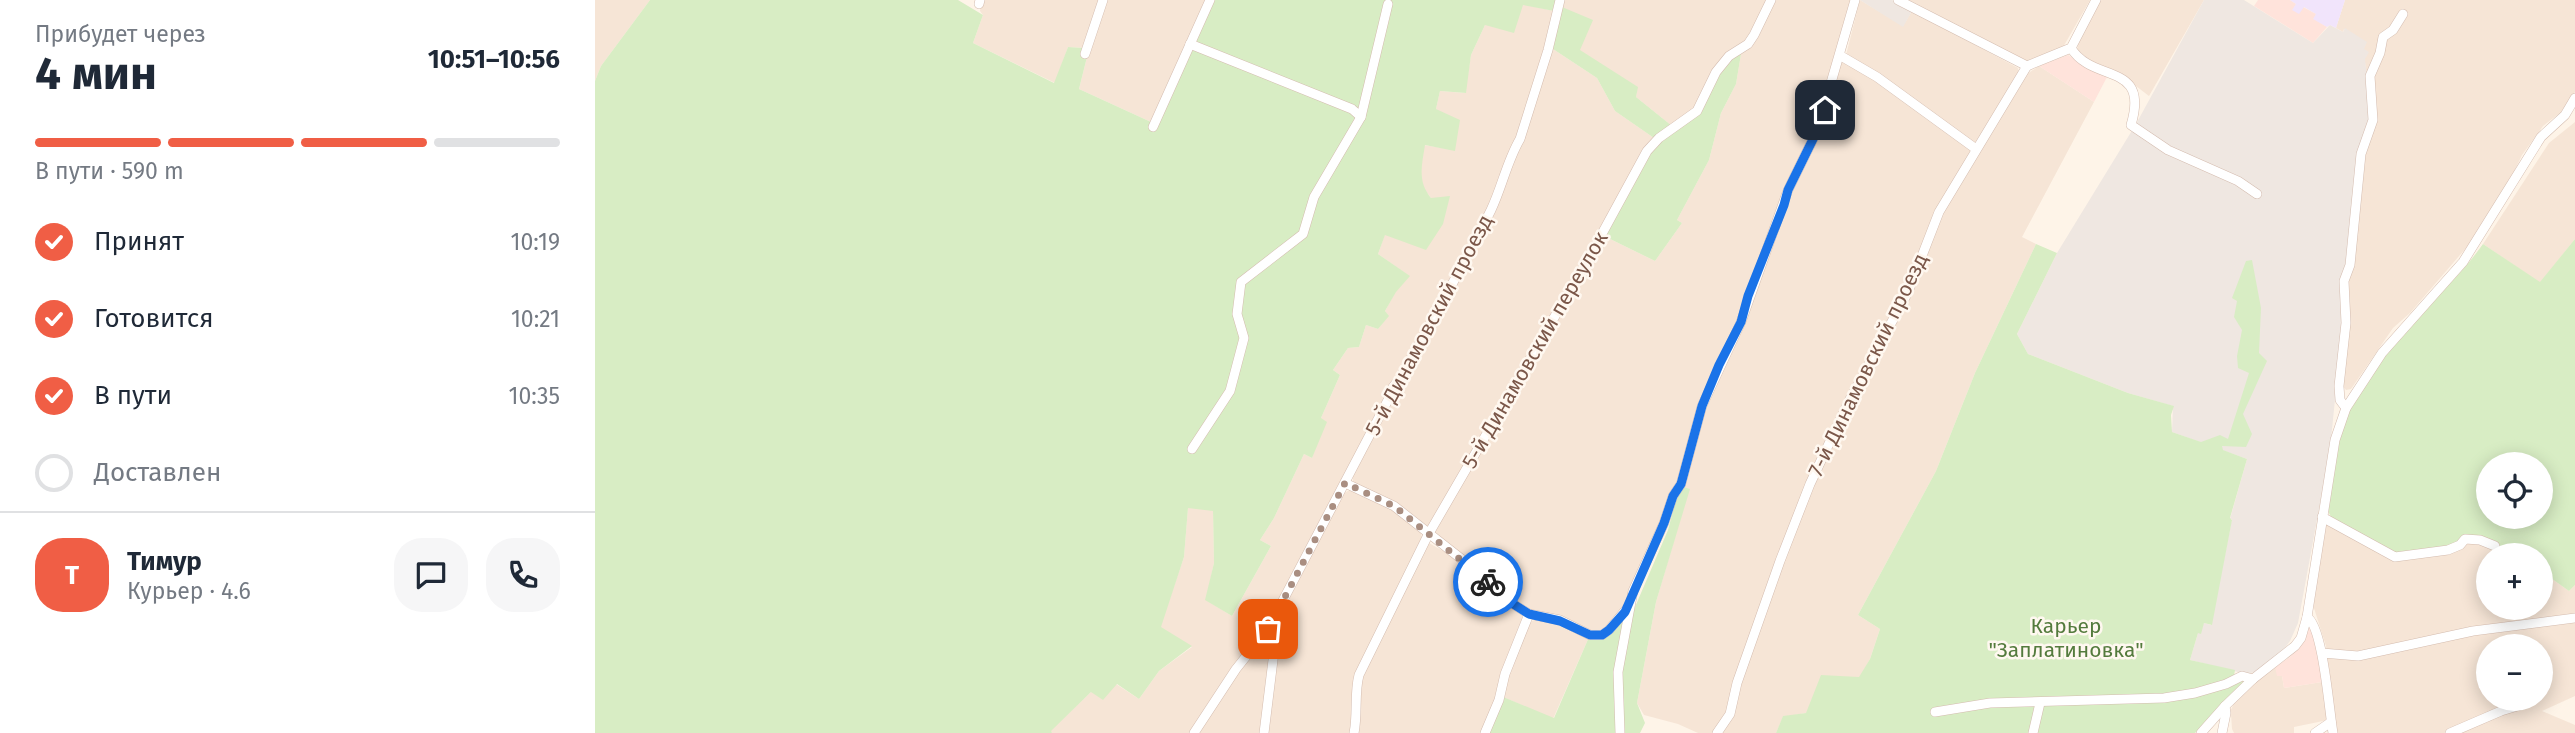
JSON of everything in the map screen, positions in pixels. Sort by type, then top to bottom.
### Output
[{"type":"street","points":[[1085,54],[1103,0]]},
{"type":"street","points":[[1153,127],[1210,0]]},
{"type":"street","name":"5-й Динамовский проезд","points":[[1194,733],[1236,669],[1263,635],[1393,387],[1493,205],[1520,139],[1548,50],[1560,0]]},
{"type":"street","name":"5-й Динамовский переулок","points":[[1354,733],[1357,717],[1356,685],[1359,675],[1428,535],[1584,266],[1647,151],[1659,138],[1697,111],[1716,72],[1729,56],[1748,44],[1771,0]]},
{"type":"street","points":[[1345,483],[1394,506],[1478,572],[1507,600],[1529,614],[1560,621],[1590,635],[1602,635],[1609,630],[1629,606],[1673,496],[1681,484],[1702,406],[1741,322],[1748,296],[1788,190],[1817,131],[1841,56],[1855,0]]},
{"type":"street","points":[[1898,0],[2027,66],[2071,48],[2096,0]]},
{"type":"street","points":[[1192,449],[1230,391],[1244,338],[1237,314],[1241,282],[1303,234],[1314,197],[1361,117],[1386,1]]},
{"type":"street","points":[[2346,408],[2340,400],[2339,386],[2346,323],[2344,281],[2350,265],[2361,154],[2373,120],[2370,76],[2380,53],[2383,37],[2393,30],[2403,14]]},
{"type":"street","points":[[1190,44],[1352,109],[1361,117]]},
{"type":"street","points":[[2071,48],[2083,60],[2129,85],[2136,95],[2131,125],[2168,150],[2238,181],[2257,194]]},
{"type":"street","points":[[1841,56],[1877,77],[1976,149]]},
{"type":"street","name":"7-й Динамовский проезд","points":[[1717,733],[1730,714],[1737,683],[1810,484],[1849,401],[1908,292],[1939,212],[2027,66]]},
{"type":"street","points":[[2200,733],[2253,679],[2295,646],[2301,638],[2307,617],[2335,440],[2346,408],[2382,353],[2463,262],[2541,137],[2565,115],[2575,98]]},
{"type":"street","points":[[2322,517],[2395,557],[2448,550],[2460,545],[2465,539],[2488,543]]},
{"type":"street","points":[[1620,733],[1618,673],[1631,611],[1629,606]]},
{"type":"street","points":[[1485,733],[1529,614]]},
{"type":"street","points":[[2307,617],[2312,619],[2316,627],[2322,653],[2333,733]]},
{"type":"street","points":[[2322,653],[2358,656],[2473,631],[2575,618]]},
{"type":"street","points":[[1263,635],[1274,652],[1264,733]]},
{"type":"street","points":[[1935,712],[1990,703],[2164,698],[2216,687],[2242,677],[2253,679]]},
{"type":"street","points":[[2033,733],[2040,703]]},
{"type":"street","points":[[2222,733],[2227,713],[2225,706]]},
{"type":"street","points":[[2450,733],[2501,711]]},
{"type":"street","points":[[2315,733],[2331,722]]},
{"type":"shaded area","points":[[595,0],[650,0],[601,66],[595,81]]},
{"type":"shaded area","points":[[982,0],[1100,0],[1084,48],[1068,47],[1055,83],[973,43],[983,15],[980,11]]},
{"type":"shaded area","points":[[1105,0],[1206,0],[1151,122],[1079,89]]},
{"type":"shaded area","points":[[1563,0],[1767,0],[1746,40],[1694,110],[1672,126],[1636,97],[1637,87],[1579,50],[1562,7]]},
{"type":"shaded area","points":[[1774,0],[1852,0],[1814,129],[1783,188],[1780,204],[1739,321],[1678,483],[1623,611],[1600,632],[1592,633],[1529,611],[1509,599],[1435,536],[1434,530],[1604,236],[1655,261],[1682,223],[1677,220],[1709,160],[1721,113],[1736,84],[1741,54],[1751,47]]},
{"type":"shaded area","points":[[1860,0],[1903,26],[1912,11],[2018,68],[2019,77],[1975,143],[1846,55]]},
{"type":"shaded area","points":[[1860,0],[1892,0],[1912,11],[1903,27]]},
{"type":"shaded area","points":[[1903,0],[2090,0],[2062,49],[2023,62]]},
{"type":"shaded area","points":[[2099,0],[2204,0],[2149,96],[2123,76],[2087,60],[2077,51],[2079,38]]},
{"type":"shaded area","points":[[2204,0],[2244,0],[2313,43],[2330,25],[2343,32],[2345,28],[2367,42],[2364,49],[2369,52],[2365,59],[2371,117],[2360,153],[2330,449],[2298,623],[2281,653],[2259,671],[2246,674],[2190,660],[2204,623],[2211,625],[2230,519],[2247,459],[2172,432],[2173,406],[2128,393],[2028,354],[2017,334],[2057,253],[2136,124]]},
{"type":"shaded area","points":[[2258,0],[2290,0],[2296,4],[2293,10],[2303,7],[2316,14],[2314,19],[2327,27],[2313,43],[2254,6]]},
{"type":"shaded area","points":[[2290,0],[2345,0],[2336,28],[2330,25],[2327,27],[2313,19],[2316,14],[2304,7],[2299,14],[2292,10],[2296,4]]},
{"type":"shaded area","points":[[2345,0],[2575,0],[2575,92],[2561,112],[2543,126],[2522,155],[2507,186],[2472,241],[2410,313],[2393,328],[2351,389],[2346,390],[2343,386],[2347,282],[2352,264],[2363,180],[2367,77],[2363,49],[2344,29],[2343,32],[2336,28]]},
{"type":"shaded area","points":[[1523,4],[1554,11],[1546,47],[1518,137],[1492,203],[1268,624],[1191,733],[1052,733],[1050,731],[1091,692],[1116,684],[1139,699],[1159,671],[1192,647],[1160,627],[1184,557],[1188,507],[1213,510],[1214,563],[1206,600],[1232,616],[1271,546],[1260,540],[1274,518],[1304,454],[1312,458],[1321,418],[1340,375],[1333,370],[1348,348],[1359,347],[1366,325],[1378,329],[1388,316],[1385,311],[1396,291],[1409,276],[1378,254],[1385,234],[1431,198],[1424,189],[1420,174],[1424,145],[1455,150],[1436,109],[1440,91],[1465,93],[1471,55],[1485,25]]},
{"type":"shaded area","points":[[1553,49],[1597,78],[1615,111],[1654,138],[1426,527],[1357,485],[1353,476],[1476,246]]},
{"type":"shaded area","points":[[2068,55],[2107,77],[2094,102],[2039,66]]},
{"type":"shaded area","points":[[1843,60],[1876,78],[1970,148],[1970,152],[1891,317],[1819,453],[1799,500],[1727,712],[1713,733],[1698,733],[1678,724],[1644,715],[1637,703],[1656,602],[1689,489],[1684,487],[1705,406],[1791,190],[1828,110],[1836,75]]},
{"type":"shaded area","points":[[2039,66],[2094,102],[2022,237],[2036,244],[1975,373],[1936,471],[1858,615],[1880,629],[1870,659],[1860,677],[1806,713],[1783,717],[1776,733],[1721,733],[1793,532],[1852,402],[1911,294],[1937,222],[2027,74]]},
{"type":"shaded area","points":[[2575,122],[2575,239],[2540,283],[2483,244],[2549,143]]},
{"type":"shaded area","points":[[1350,490],[1394,508],[1421,533],[1422,538],[1356,673],[1351,733],[1266,733],[1272,624],[1289,592],[1295,588],[1342,494]]},
{"type":"shaded area","points":[[2325,524],[2464,542],[2483,542],[2485,543],[2476,543],[2476,620],[2553,620],[2553,580],[2569,591],[2575,585],[2575,696],[2553,706],[2553,634],[2476,634],[2476,711],[2542,711],[2575,725],[2575,733],[2335,733],[2326,646],[2313,605]]},
{"type":"shaded area","points":[[1429,543],[1455,558],[1522,615],[1497,699],[1483,733],[1356,733],[1358,684]]},
{"type":"shaded area","points":[[1539,619],[1589,637],[1553,719],[1501,696],[1527,626]]},
{"type":"shaded area","points":[[2310,625],[2320,658],[2322,682],[2284,688],[2282,676],[2277,676],[2275,667],[2290,657],[2304,640]]},
{"type":"shaded area","points":[[1261,643],[1266,644],[1272,653],[1262,733],[1196,733],[1238,670]]},
{"type":"shaded area","points":[[2275,667],[2282,676],[2284,688],[2322,682],[2328,720],[2294,727],[2294,733],[2234,733],[2229,714],[2235,701]]},
{"type":"green space","points":[[650,0],[958,0],[983,15],[973,43],[1054,83],[1068,47],[1084,48],[1088,53],[1079,89],[1151,122],[1206,0],[1557,0],[1554,11],[1523,5],[1514,33],[1485,25],[1471,55],[1466,93],[1440,91],[1436,109],[1460,120],[1455,151],[1425,145],[1422,173],[1424,185],[1431,198],[1450,196],[1443,224],[1426,250],[1385,235],[1378,254],[1410,276],[1385,311],[1389,316],[1378,329],[1366,325],[1359,347],[1348,348],[1333,370],[1340,375],[1321,418],[1327,422],[1312,458],[1304,454],[1274,518],[1260,540],[1271,546],[1232,616],[1205,600],[1214,563],[1213,511],[1188,508],[1184,557],[1161,627],[1192,646],[1159,671],[1139,699],[1117,684],[1103,700],[1091,692],[1051,731],[1052,733],[595,733],[595,81],[601,66]]},
{"type":"green space","points":[[1562,7],[1593,20],[1580,50],[1638,87],[1636,97],[1672,126],[1654,138],[1615,111],[1597,78],[1553,49]]},
{"type":"green space","points":[[1741,54],[1736,84],[1721,113],[1709,160],[1677,220],[1682,223],[1655,261],[1604,236],[1650,151],[1685,124],[1732,57]]},
{"type":"green space","points":[[2575,239],[2575,585],[2569,591],[2553,580],[2553,543],[2458,542],[2447,547],[2395,554],[2331,517],[2328,511],[2337,447],[2342,428],[2358,393],[2405,330],[2483,244],[2540,282]]},
{"type":"green space","name":"Карьер \"Заплатиновка\"","points":[[2036,244],[2057,253],[2017,334],[2028,354],[2128,393],[2174,406],[2171,415],[2172,432],[2201,442],[2220,435],[2228,439],[2249,373],[2238,368],[2237,356],[2242,330],[2234,317],[2237,301],[2232,298],[2246,261],[2252,260],[2261,308],[2259,353],[2267,361],[2243,414],[2252,434],[2246,447],[2222,446],[2223,450],[2247,459],[2230,518],[2232,520],[2212,625],[2204,623],[2190,660],[2235,670],[2234,676],[2244,681],[2195,733],[1776,733],[1783,716],[1806,713],[1821,675],[1859,677],[1870,659],[1880,629],[1858,615],[1936,471],[1975,373]]},
{"type":"green space","points":[[1684,487],[1690,489],[1656,602],[1637,703],[1645,723],[1640,733],[1488,733],[1501,696],[1554,718],[1589,637],[1599,639],[1635,607],[1668,530],[1676,500]]},
{"type":"way so far","points":[[1268,629],[1345,483],[1394,506],[1488,582]]},
{"type":"route","points":[[1488,582],[1507,600],[1529,614],[1560,621],[1590,635],[1602,635],[1625,612],[1673,496],[1681,484],[1702,406],[1741,322],[1748,296],[1788,190],[1825,110]]}]
